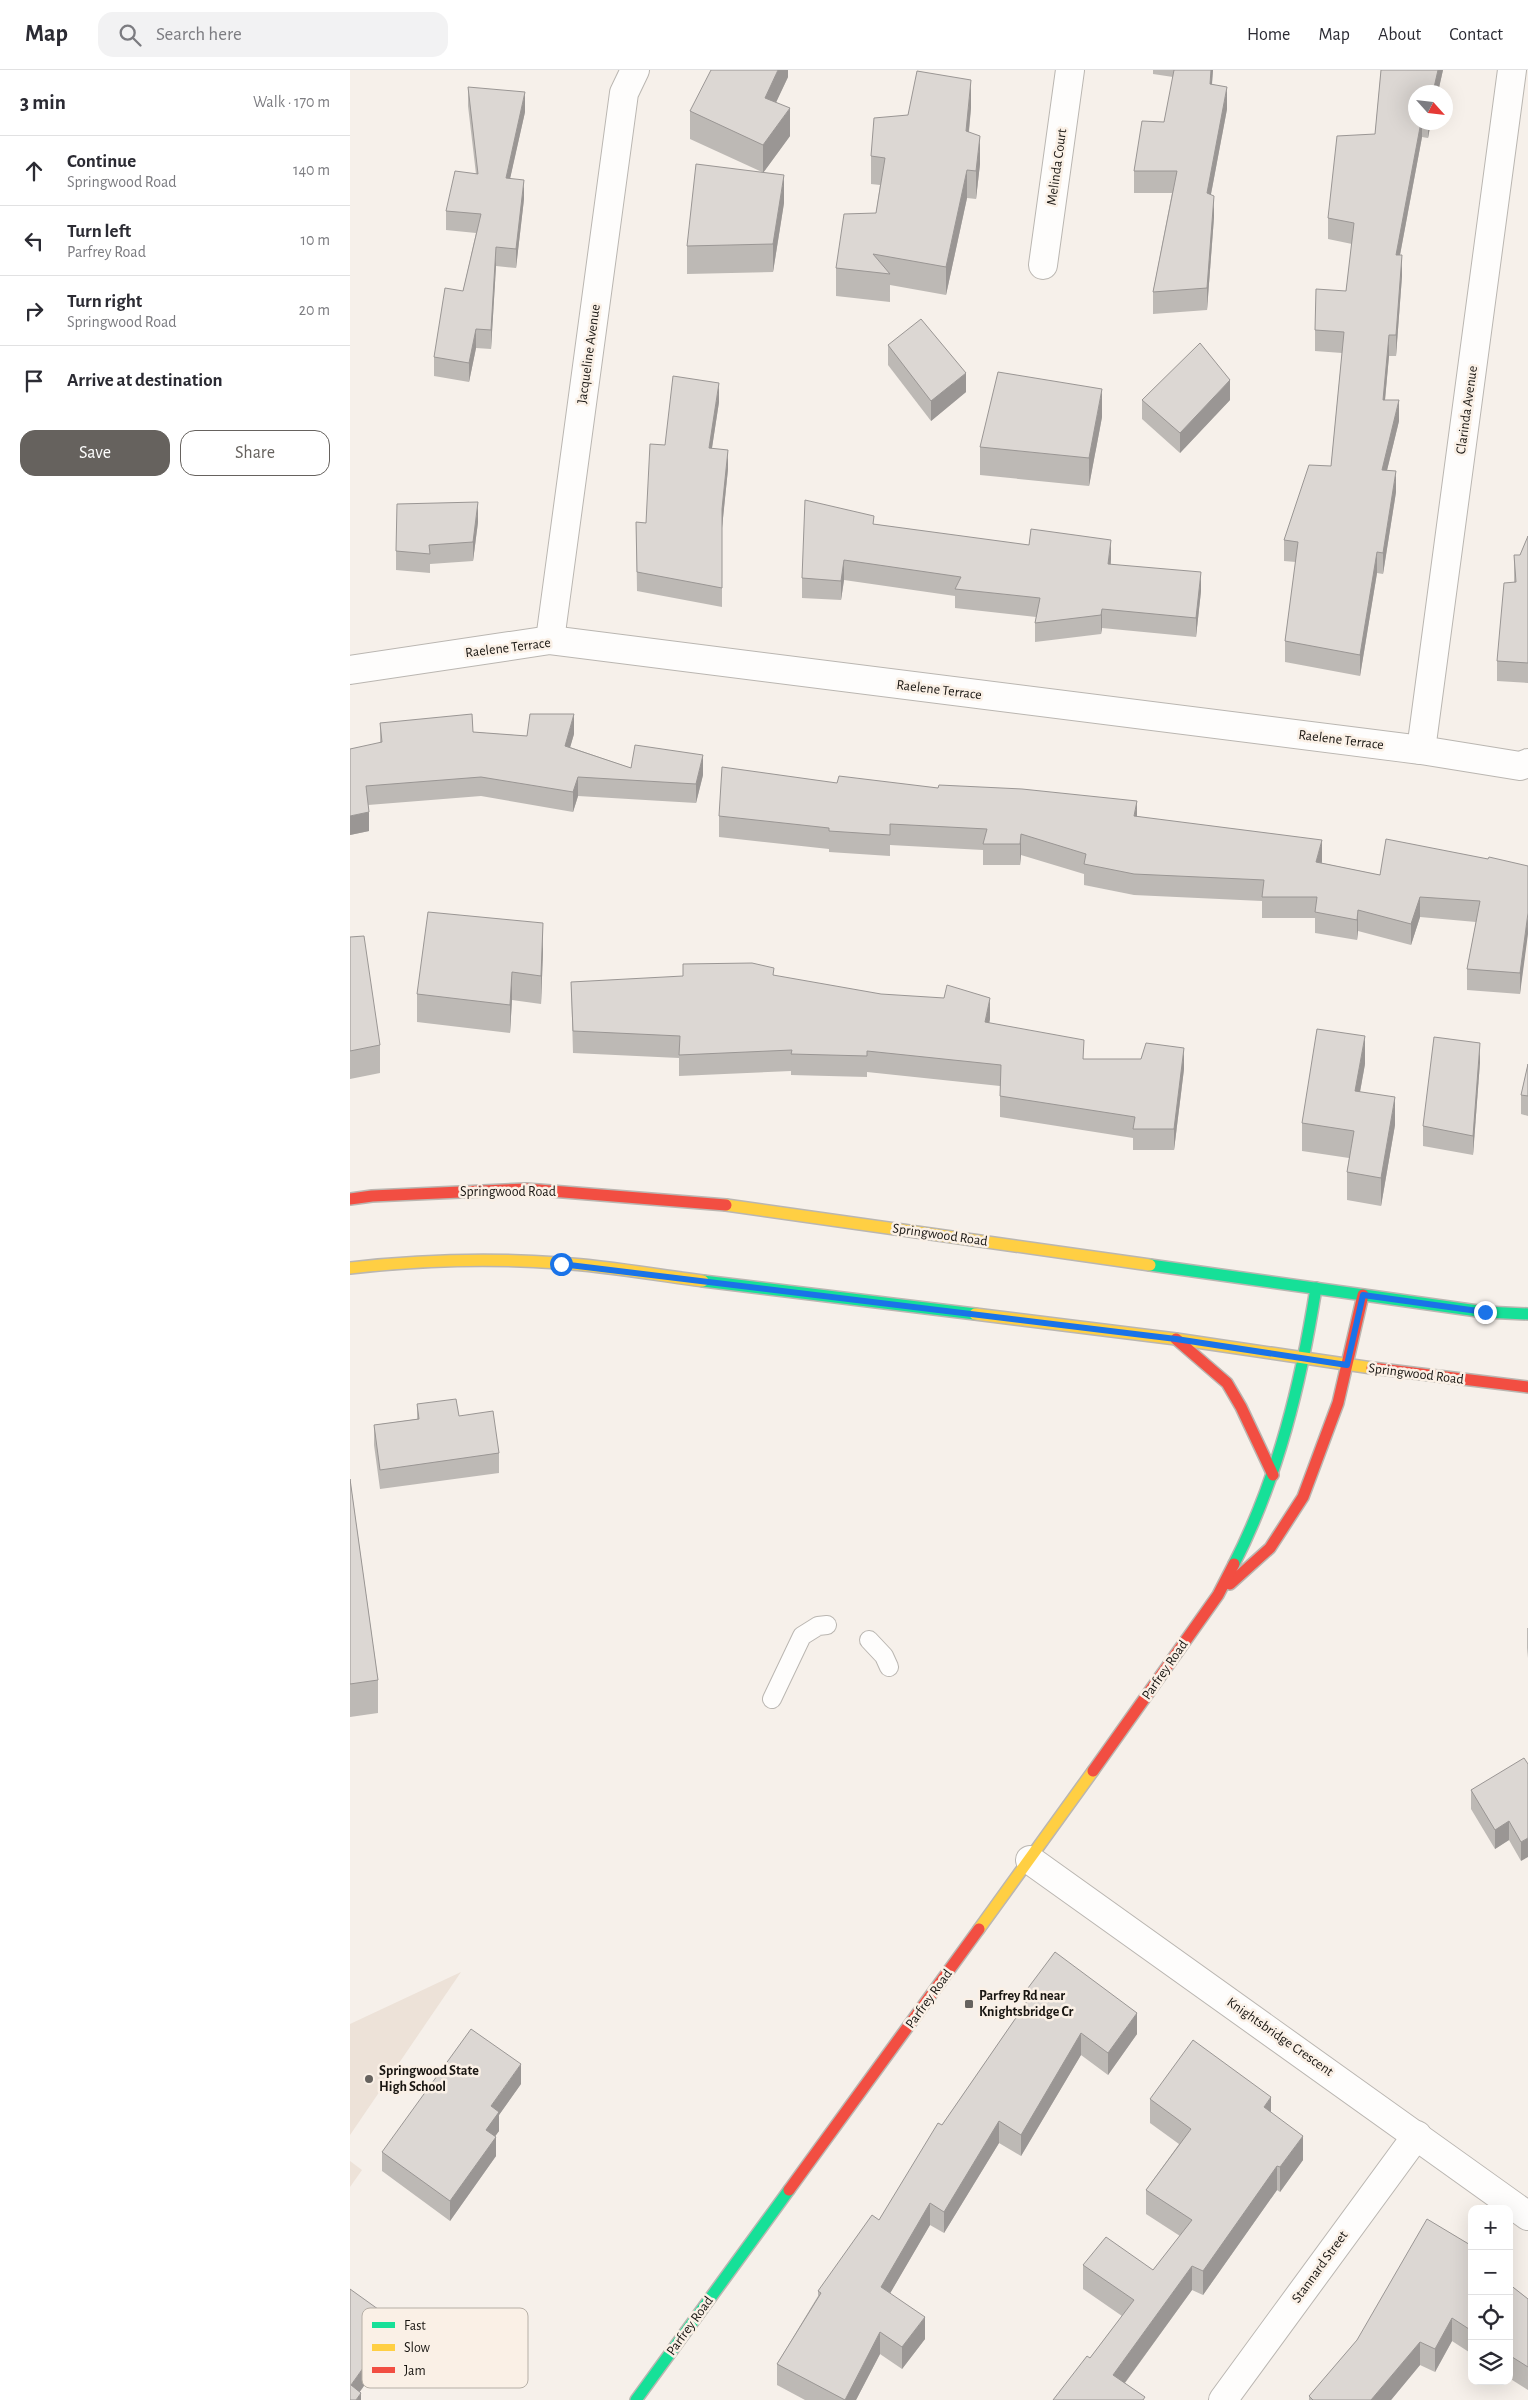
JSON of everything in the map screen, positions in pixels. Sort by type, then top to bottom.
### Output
[{"type":"main road","name":"Springwood Road","points":[[350,1200],[526,1189],[704,1202],[1485,1312],[1528,1314]]},
{"type":"main road","name":"Springwood Road","points":[[350,1268],[427,1261],[484,1259],[561,1264],[1176,1339],[1347,1365],[1528,1387]]},
{"type":"main road","name":"Parfrey Road","points":[[636,2400],[1030,1860],[1218,1595],[1243,1546],[1273,1475],[1304,1357],[1316,1288]]},
{"type":"main road","name":"Parfrey Road","points":[[1218,1595],[1270,1548],[1303,1496],[1338,1404],[1363,1295]]},
{"type":"main road","points":[[1176,1339],[1227,1384],[1241,1407],[1273,1475]]},
{"type":"street","name":"Jacqueline Avenue","points":[[550,640],[624,93],[635,70]]},
{"type":"street","name":"Melinda Court","points":[[1043,265],[1070,70]]},
{"type":"street","name":"Clarinda Avenue","points":[[1421,750],[1512,70]]},
{"type":"street","name":"Raelene Terrace","points":[[350,670],[550,640],[1421,750],[1520,766],[1528,763]]},
{"type":"street","name":"Knightsbridge Crescent","points":[[1030,1860],[1528,2216]]},
{"type":"street","name":"Stannard Street","points":[[1223,2400],[1417,2135]]},
{"type":"lane","points":[[772,1699],[802,1636],[818,1626],[827,1625]]},
{"type":"lane","points":[[869,1640],[884,1656],[889,1667]]},
{"type":"shaded area","name":"Springwood State High School","points":[[461,1972],[350,2135],[350,2024]]},
{"type":"shaded area","points":[[350,2161],[362,2170],[350,2187]]},
{"type":"building","points":[[711,70],[778,70],[765,98],[790,108],[763,145],[690,111]]},
{"type":"building","points":[[1174,70],[1211,70],[1210,84],[1227,87],[1207,193],[1214,196],[1207,288],[1153,292],[1177,171],[1134,171],[1142,121],[1164,122]]},
{"type":"building","points":[[1381,70],[1438,70],[1435,85],[1408,85],[1408,130],[1419,130],[1396,255],[1402,255],[1396,335],[1389,335],[1383,400],[1399,400],[1382,470],[1396,471],[1383,553],[1377,552],[1360,655],[1285,641],[1298,542],[1284,540],[1309,465],[1331,466],[1344,332],[1315,330],[1316,289],[1346,291],[1354,223],[1328,218],[1337,136],[1375,134]]},
{"type":"building","points":[[917,71],[971,80],[966,131],[980,136],[976,171],[967,170],[946,267],[873,254],[890,274],[836,268],[844,214],[876,213],[885,158],[871,156],[874,118],[908,115]]},
{"type":"building","points":[[468,87],[525,92],[506,178],[524,180],[516,249],[496,247],[491,330],[476,329],[469,363],[434,357],[445,288],[463,291],[481,214],[446,211],[455,171],[478,174]]},
{"type":"building","points":[[696,164],[784,175],[773,244],[687,246]]},
{"type":"building","points":[[921,319],[966,373],[931,401],[888,345]]},
{"type":"building","points":[[1200,343],[1230,380],[1180,433],[1142,400]]},
{"type":"building","points":[[998,372],[1102,389],[1089,458],[980,447]]},
{"type":"building","points":[[673,376],[719,383],[709,448],[728,450],[722,509],[722,588],[637,572],[636,522],[646,523],[650,444],[665,445]]},
{"type":"building","points":[[805,500],[874,516],[873,524],[1029,545],[1031,529],[1111,540],[1108,564],[1201,572],[1196,618],[1102,609],[1101,615],[1035,623],[1040,598],[955,589],[961,577],[844,560],[841,581],[802,578]]},
{"type":"building","points":[[478,502],[473,542],[429,545],[430,554],[396,551],[397,504]]},
{"type":"building","points":[[1528,536],[1528,663],[1497,661],[1504,583],[1516,582],[1514,555],[1520,555]]},
{"type":"building","points":[[472,714],[473,732],[527,736],[530,714],[574,714],[565,746],[631,768],[635,745],[703,755],[696,784],[578,777],[573,792],[481,777],[366,786],[369,812],[350,816],[350,749],[382,742],[380,723]]},
{"type":"building","points":[[722,767],[837,783],[839,776],[938,788],[939,785],[1022,789],[1137,801],[1134,816],[1322,840],[1316,862],[1380,875],[1386,839],[1488,859],[1489,857],[1528,866],[1528,913],[1520,973],[1467,969],[1480,901],[1420,897],[1411,924],[1358,910],[1357,920],[1315,912],[1317,897],[1262,897],[1264,880],[1134,874],[1084,864],[1086,854],[1021,834],[1020,844],[983,844],[987,829],[890,824],[890,835],[829,831],[829,828],[719,816]]},
{"type":"building","points":[[428,912],[543,923],[541,976],[512,972],[510,1005],[417,994]]},
{"type":"building","points":[[364,936],[380,1045],[350,1051],[350,937]]},
{"type":"building","points":[[752,963],[774,968],[773,975],[881,994],[944,998],[947,985],[990,998],[985,1022],[1084,1040],[1083,1059],[1141,1059],[1146,1043],[1184,1048],[1174,1129],[1133,1129],[1135,1117],[1000,1096],[1001,1065],[867,1051],[867,1056],[791,1054],[792,1050],[679,1055],[680,1036],[573,1031],[571,982],[683,976],[683,964]]},
{"type":"building","points":[[1317,1029],[1365,1036],[1355,1091],[1395,1097],[1381,1178],[1347,1172],[1354,1131],[1302,1123]]},
{"type":"building","points":[[1434,1037],[1480,1043],[1473,1136],[1423,1126]]},
{"type":"building","points":[[1528,1064],[1528,1096],[1521,1095]]},
{"type":"building","points":[[456,1399],[459,1416],[493,1411],[499,1453],[380,1470],[374,1425],[419,1419],[417,1404]]},
{"type":"building","points":[[350,1479],[378,1680],[350,1684]]},
{"type":"building","points":[[1524,1758],[1528,1764],[1528,1838],[1521,1842],[1509,1821],[1495,1830],[1471,1790]]},
{"type":"building","points":[[1055,1952],[1137,2013],[1108,2053],[1081,2033],[1021,2135],[999,2121],[944,2212],[930,2203],[881,2287],[925,2317],[902,2347],[880,2332],[845,2400],[777,2364],[821,2293],[818,2291],[872,2215],[879,2220],[938,2123],[942,2125],[1031,1996],[1025,1992]]},
{"type":"building","points":[[471,2029],[521,2064],[491,2106],[499,2112],[486,2130],[496,2137],[450,2201],[382,2152]]},
{"type":"building","points":[[1193,2040],[1271,2097],[1264,2107],[1303,2136],[1280,2167],[1277,2166],[1203,2271],[1192,2266],[1113,2375],[1145,2397],[1143,2400],[1053,2400],[1087,2356],[1090,2358],[1134,2300],[1083,2265],[1106,2237],[1153,2270],[1192,2220],[1146,2190],[1191,2129],[1150,2099]]},
{"type":"building","points":[[1427,2219],[1468,2244],[1468,2328],[1452,2318],[1435,2349],[1420,2342],[1371,2400],[1313,2400],[1309,2396],[1357,2340]]},
{"type":"building","points":[[1513,2287],[1528,2299],[1528,2367],[1513,2358]]},
{"type":"building","points":[[350,2289],[376,2308],[362,2308],[362,2370],[351,2385],[361,2393],[356,2400],[350,2400]]},
{"type":"traffic: fast","points":[[1150,1265],[1485,1312],[1528,1314]]},
{"type":"traffic: fast","points":[[703,1281],[975,1314]]},
{"type":"traffic: fast","points":[[1234,1564],[1263,1498],[1286,1429],[1303,1359],[1316,1288]]},
{"type":"traffic: fast","points":[[636,2400],[789,2190]]},
{"type":"traffic: slow","points":[[726,1205],[1150,1265]]},
{"type":"traffic: slow","points":[[350,1268],[402,1263],[533,1261],[595,1266],[703,1281]]},
{"type":"traffic: slow","points":[[975,1314],[1176,1339],[1372,1368]]},
{"type":"traffic: slow","points":[[979,1929],[1093,1771]]},
{"type":"traffic: jam","points":[[350,1199],[372,1196],[526,1189],[726,1205]]},
{"type":"traffic: jam","points":[[1230,1584],[1270,1548],[1303,1497],[1338,1403],[1363,1295]]},
{"type":"traffic: jam","points":[[1176,1339],[1227,1383],[1241,1407],[1273,1475]]},
{"type":"traffic: jam","points":[[1372,1368],[1528,1387]]},
{"type":"traffic: jam","points":[[1093,1771],[1218,1595],[1234,1564]]},
{"type":"traffic: jam","points":[[789,2190],[979,1929]]},
{"type":"place","name":"Parfrey Rd near Knightsbridge Cr","points":[[969,2004]]},
{"type":"place","name":"Springwood State High School","points":[[369,2079]]},
{"type":"route","points":[[561,1264],[1176,1339],[1347,1365],[1363,1295],[1485,1312]]}]
